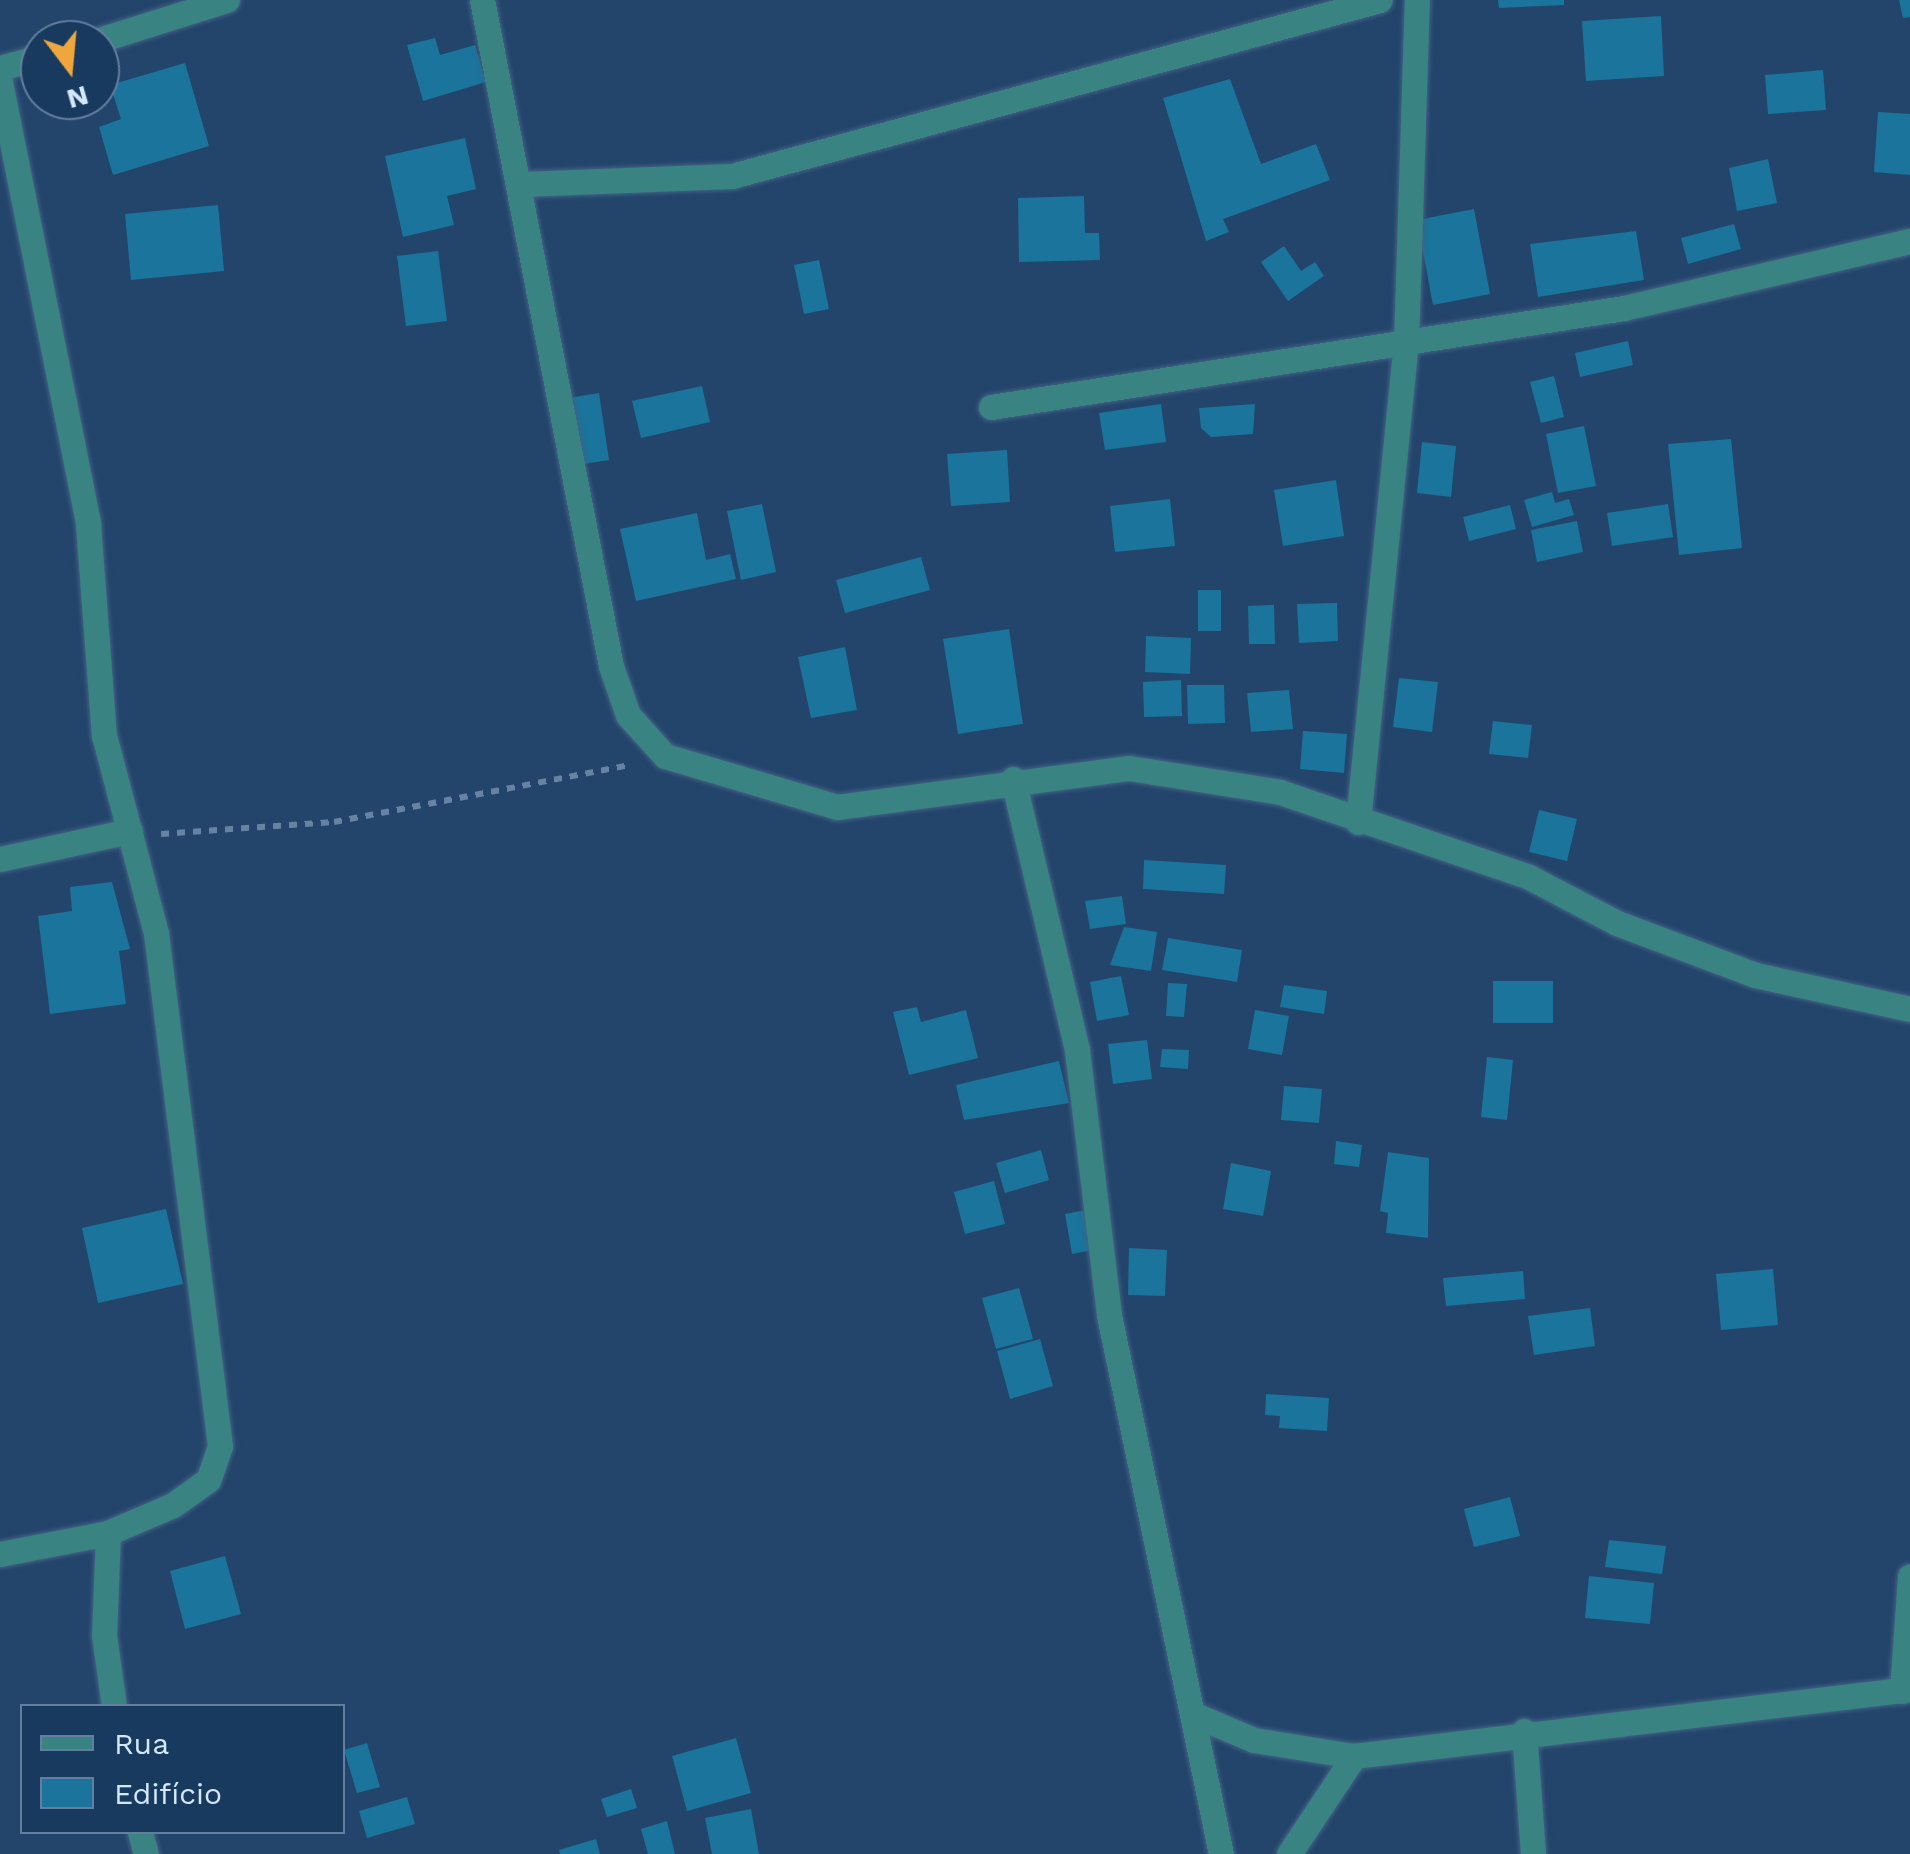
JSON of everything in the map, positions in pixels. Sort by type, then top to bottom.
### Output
[{"type":"street","points":[[120,33],[227,0]]},
{"type":"street","points":[[482,0],[521,184],[611,666],[628,715],[665,756],[836,807],[1014,779],[1129,768],[1280,792],[1529,878],[1617,923],[1755,975],[1910,1009]]},
{"type":"street","points":[[521,184],[732,176],[1380,0]]},
{"type":"street","points":[[1358,822],[1406,345],[1417,0]]},
{"type":"street","points":[[0,82],[88,524],[92,665],[156,933],[220,1446],[208,1480],[108,1532],[0,1554]]},
{"type":"street","points":[[991,408],[1624,308],[1910,241]]},
{"type":"street","points":[[1014,779],[1077,1050],[1109,1315],[1221,1854]]},
{"type":"street","points":[[0,859],[130,831]]},
{"type":"street","points":[[108,1532],[104,1636],[114,1704]]},
{"type":"street","points":[[1195,1715],[1254,1740],[1354,1756],[1524,1731],[1906,1690],[1910,1576]]},
{"type":"street","points":[[1524,1731],[1532,1854]]},
{"type":"street","points":[[1289,1854],[1354,1756]]},
{"type":"path","points":[[130,831],[334,822],[561,785],[665,756]]},
{"type":"building","points":[[1498,0],[1564,0],[1564,5],[1499,8]]},
{"type":"building","points":[[1899,0],[1910,0],[1910,17],[1903,18]]},
{"type":"building","points":[[1661,16],[1664,76],[1586,81],[1582,21]]},
{"type":"building","points":[[435,38],[440,55],[475,45],[486,82],[423,101],[407,45]]},
{"type":"building","points":[[185,63],[209,146],[113,175],[99,127],[121,119],[120,82]]},
{"type":"building","points":[[1823,70],[1826,110],[1768,114],[1765,75]]},
{"type":"building","points":[[1230,79],[1261,164],[1316,144],[1330,180],[1223,219],[1229,232],[1206,241],[1163,98]]},
{"type":"building","points":[[1878,112],[1910,114],[1910,175],[1874,172]]},
{"type":"building","points":[[465,138],[476,189],[447,196],[454,225],[403,237],[385,156]]},
{"type":"building","points":[[1768,159],[1777,203],[1737,211],[1729,168]]},
{"type":"building","points":[[1084,196],[1085,233],[1099,233],[1100,260],[1019,262],[1018,198]]},
{"type":"building","points":[[218,205],[224,271],[131,280],[125,214]]},
{"type":"building","points":[[1474,209],[1490,294],[1433,305],[1417,220]]},
{"type":"building","points":[[1734,224],[1741,249],[1688,264],[1681,238]]},
{"type":"building","points":[[1636,231],[1644,280],[1538,297],[1530,244]]},
{"type":"building","points":[[1284,246],[1301,271],[1315,262],[1324,276],[1288,301],[1261,262]]},
{"type":"building","points":[[438,251],[447,321],[406,326],[397,256]]},
{"type":"building","points":[[819,260],[829,309],[804,314],[794,265]]},
{"type":"building","points":[[1628,341],[1633,365],[1580,377],[1575,353]]},
{"type":"building","points":[[1554,376],[1564,417],[1541,423],[1530,382]]},
{"type":"building","points":[[702,386],[710,422],[641,438],[632,401]]},
{"type":"building","points":[[599,393],[609,460],[577,465],[568,398]]},
{"type":"building","points":[[1161,404],[1166,442],[1105,450],[1099,413]]},
{"type":"building","points":[[1255,404],[1253,434],[1211,437],[1201,428],[1199,408]]},
{"type":"building","points":[[1584,426],[1596,486],[1558,493],[1546,434]]},
{"type":"building","points":[[1731,439],[1742,548],[1679,555],[1668,444]]},
{"type":"building","points":[[1422,442],[1456,446],[1451,497],[1417,493]]},
{"type":"building","points":[[1007,450],[1010,502],[951,506],[947,454]]},
{"type":"building","points":[[1336,480],[1344,536],[1283,546],[1274,490]]},
{"type":"building","points":[[1552,492],[1555,503],[1569,499],[1574,515],[1532,527],[1524,500]]},
{"type":"building","points":[[1170,499],[1175,546],[1115,552],[1110,506]]},
{"type":"building","points":[[762,504],[776,572],[741,580],[727,511]]},
{"type":"building","points":[[1668,504],[1673,537],[1612,546],[1607,513]]},
{"type":"building","points":[[1510,505],[1516,529],[1469,541],[1463,517]]},
{"type":"building","points":[[697,513],[706,560],[730,554],[736,579],[636,601],[620,529]]},
{"type":"building","points":[[1577,521],[1583,552],[1537,562],[1531,530]]},
{"type":"building","points":[[921,557],[930,590],[845,613],[836,580]]},
{"type":"building","points":[[1198,590],[1221,590],[1221,631],[1198,631]]},
{"type":"building","points":[[1337,603],[1338,641],[1299,643],[1297,604]]},
{"type":"building","points":[[1274,605],[1275,644],[1249,644],[1248,606]]},
{"type":"building","points":[[1009,629],[1023,724],[958,734],[943,639]]},
{"type":"building","points":[[1146,636],[1191,638],[1190,674],[1145,672]]},
{"type":"building","points":[[845,647],[857,710],[811,718],[798,657]]},
{"type":"building","points":[[1399,678],[1438,682],[1432,732],[1393,727]]},
{"type":"building","points":[[1181,680],[1182,716],[1144,717],[1143,682]]},
{"type":"building","points":[[1187,685],[1224,685],[1225,723],[1188,724]]},
{"type":"building","points":[[1289,690],[1293,729],[1251,732],[1247,693]]},
{"type":"building","points":[[1493,721],[1532,725],[1528,758],[1489,754]]},
{"type":"building","points":[[1303,731],[1347,734],[1344,773],[1300,769]]},
{"type":"building","points":[[1539,810],[1577,819],[1567,861],[1529,852]]},
{"type":"building","points":[[1144,860],[1226,865],[1224,894],[1143,889]]},
{"type":"building","points":[[112,882],[130,949],[119,951],[126,1004],[50,1014],[38,916],[72,911],[70,887]]},
{"type":"building","points":[[1122,896],[1126,924],[1090,929],[1085,901]]},
{"type":"building","points":[[1124,927],[1157,932],[1151,971],[1110,965]]},
{"type":"building","points":[[1168,938],[1242,950],[1237,982],[1162,970]]},
{"type":"building","points":[[1121,976],[1129,1015],[1097,1021],[1090,982]]},
{"type":"building","points":[[1493,981],[1553,981],[1553,1023],[1493,1023]]},
{"type":"building","points":[[1168,983],[1187,984],[1184,1017],[1166,1016]]},
{"type":"building","points":[[1284,985],[1327,991],[1324,1014],[1280,1007]]},
{"type":"building","points":[[917,1007],[921,1022],[966,1010],[978,1058],[909,1075],[893,1012]]},
{"type":"building","points":[[1255,1010],[1289,1016],[1282,1055],[1248,1049]]},
{"type":"building","points":[[1147,1040],[1152,1079],[1113,1084],[1108,1044]]},
{"type":"building","points":[[1162,1049],[1189,1050],[1188,1069],[1160,1067]]},
{"type":"building","points":[[1487,1057],[1513,1060],[1507,1120],[1481,1117]]},
{"type":"building","points":[[1059,1061],[1069,1103],[964,1120],[956,1085]]},
{"type":"building","points":[[1284,1086],[1322,1089],[1319,1123],[1281,1120]]},
{"type":"building","points":[[1336,1141],[1362,1145],[1359,1167],[1334,1164]]},
{"type":"building","points":[[1041,1150],[1049,1180],[1005,1193],[996,1163]]},
{"type":"building","points":[[1388,1152],[1429,1158],[1428,1238],[1386,1233],[1388,1213],[1380,1211]]},
{"type":"building","points":[[1231,1163],[1271,1171],[1263,1216],[1223,1209]]},
{"type":"building","points":[[994,1181],[1005,1224],[965,1234],[954,1192]]},
{"type":"building","points":[[166,1209],[183,1284],[98,1303],[82,1228]]},
{"type":"building","points":[[1086,1210],[1093,1250],[1072,1254],[1065,1214]]},
{"type":"building","points":[[1129,1248],[1167,1250],[1165,1296],[1128,1295]]},
{"type":"building","points":[[1773,1269],[1778,1325],[1721,1330],[1716,1274]]},
{"type":"building","points":[[1523,1271],[1525,1299],[1446,1306],[1443,1278]]},
{"type":"building","points":[[1019,1288],[1033,1339],[996,1349],[982,1298]]},
{"type":"building","points":[[1590,1308],[1595,1346],[1534,1355],[1528,1316]]},
{"type":"building","points":[[1040,1339],[1053,1386],[1010,1399],[997,1351]]},
{"type":"building","points":[[1266,1394],[1329,1398],[1327,1431],[1279,1428],[1280,1416],[1265,1415]]},
{"type":"building","points":[[1510,1497],[1520,1536],[1474,1547],[1464,1509]]},
{"type":"building","points":[[1609,1540],[1666,1546],[1662,1574],[1605,1567]]},
{"type":"building","points":[[225,1556],[241,1614],[185,1629],[170,1571]]},
{"type":"building","points":[[1589,1576],[1654,1583],[1650,1624],[1585,1618]]},
{"type":"building","points":[[736,1738],[751,1793],[687,1811],[672,1756]]},
{"type":"building","points":[[367,1743],[380,1787],[357,1793],[345,1750]]},
{"type":"building","points":[[631,1789],[637,1808],[607,1817],[601,1799]]},
{"type":"building","points":[[407,1797],[415,1824],[367,1838],[359,1811]]},
{"type":"building","points":[[751,1809],[759,1854],[712,1854],[705,1818]]},
{"type":"building","points":[[667,1821],[675,1854],[648,1854],[641,1829]]},
{"type":"building","points":[[596,1839],[600,1854],[560,1854],[559,1850]]}]
